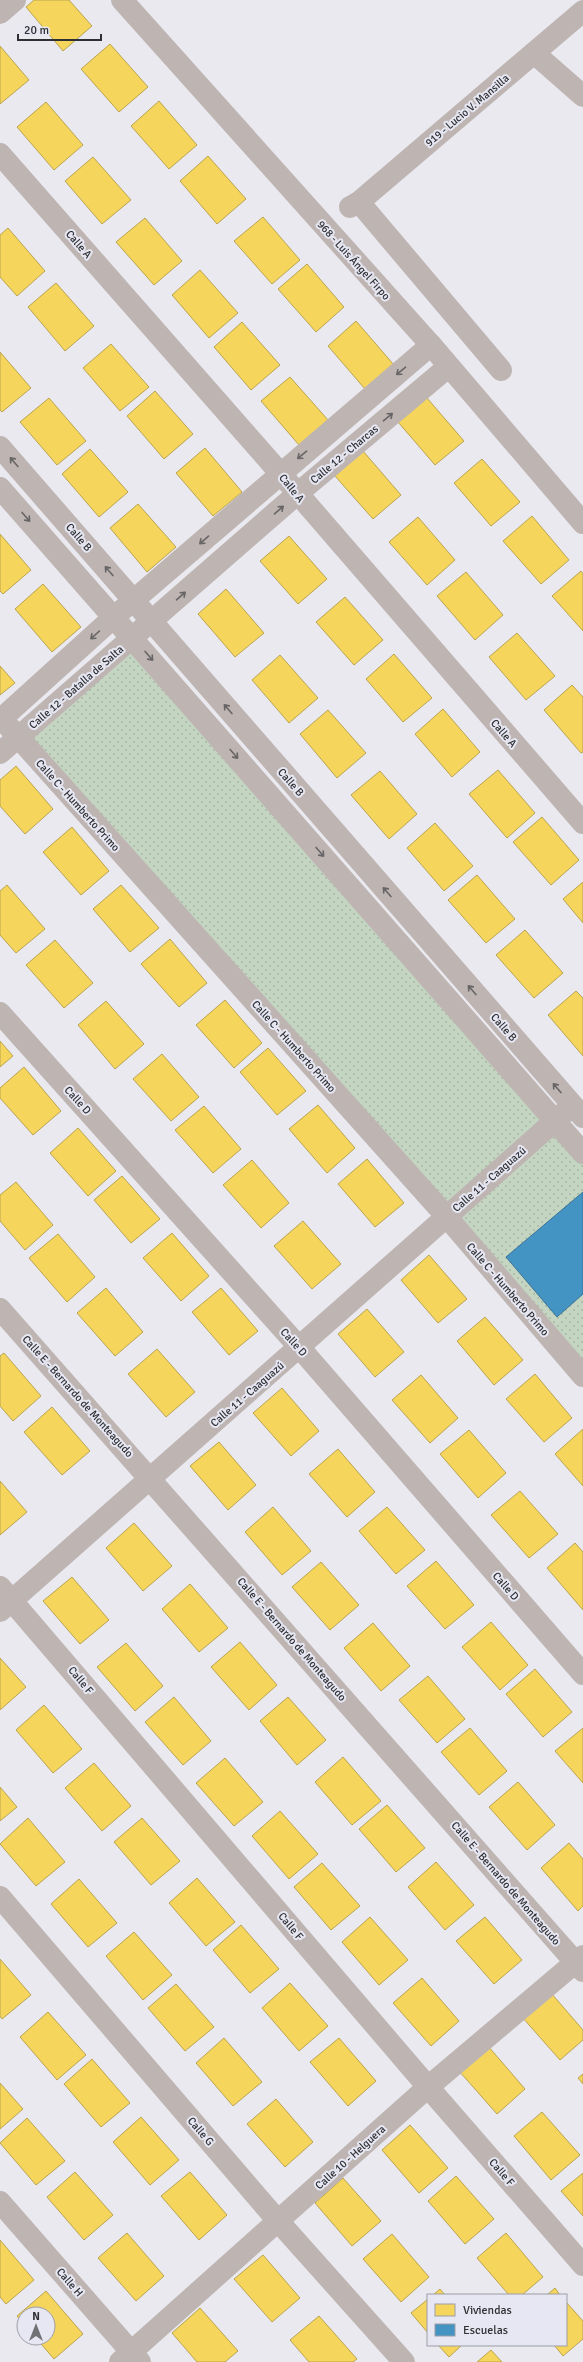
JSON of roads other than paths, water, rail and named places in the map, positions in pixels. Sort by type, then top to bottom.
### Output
[{"type":"street","points":[[0,13],[15,0]]},
{"type":"street","name":"968 - Luis Ángel Firpo","points":[[122,0],[431,345],[448,367],[583,523]]},
{"type":"street","name":"919 - Lucio V. Mansilla","points":[[501,370],[354,204],[583,12]]},
{"type":"street","points":[[534,53],[583,96]]},
{"type":"street","name":"Calle A","points":[[0,154],[280,473],[583,823]]},
{"type":"street","points":[[1,719],[114,617],[431,345]]},
{"type":"street","name":"Calle 12 - Charcas","points":[[152,622],[297,494],[448,367]]},
{"type":"street","name":"Calle B","points":[[0,447],[135,600],[152,622],[580,1107]]},
{"type":"street","points":[[0,488],[133,638],[583,1154]]},
{"type":"street","name":"Calle 12 - Batalla de Salta","points":[[0,753],[152,622]]},
{"type":"street","name":"Calle C - Humberto Primo","points":[[1,719],[446,1216],[583,1376]]},
{"type":"street","name":"Calle D","points":[[0,1013],[300,1348],[583,1674]]},
{"type":"street","name":"Calle 11 - Caaguazú","points":[[4,1599],[151,1478],[300,1348],[446,1216],[509,1163],[554,1121],[580,1107]]},
{"type":"street","name":"Calle E - Bernardo de Monteagudo","points":[[0,1309],[581,1963]]},
{"type":"street","name":"Calle F","points":[[4,1599],[583,2265]]},
{"type":"street","name":"Calle G","points":[[0,1897],[278,2221],[404,2362]]},
{"type":"street","name":"Calle 10 - Helguera","points":[[131,2359],[278,2221],[428,2087],[581,1963]]},
{"type":"street","name":"Calle H","points":[[0,2202],[131,2359]]}]
